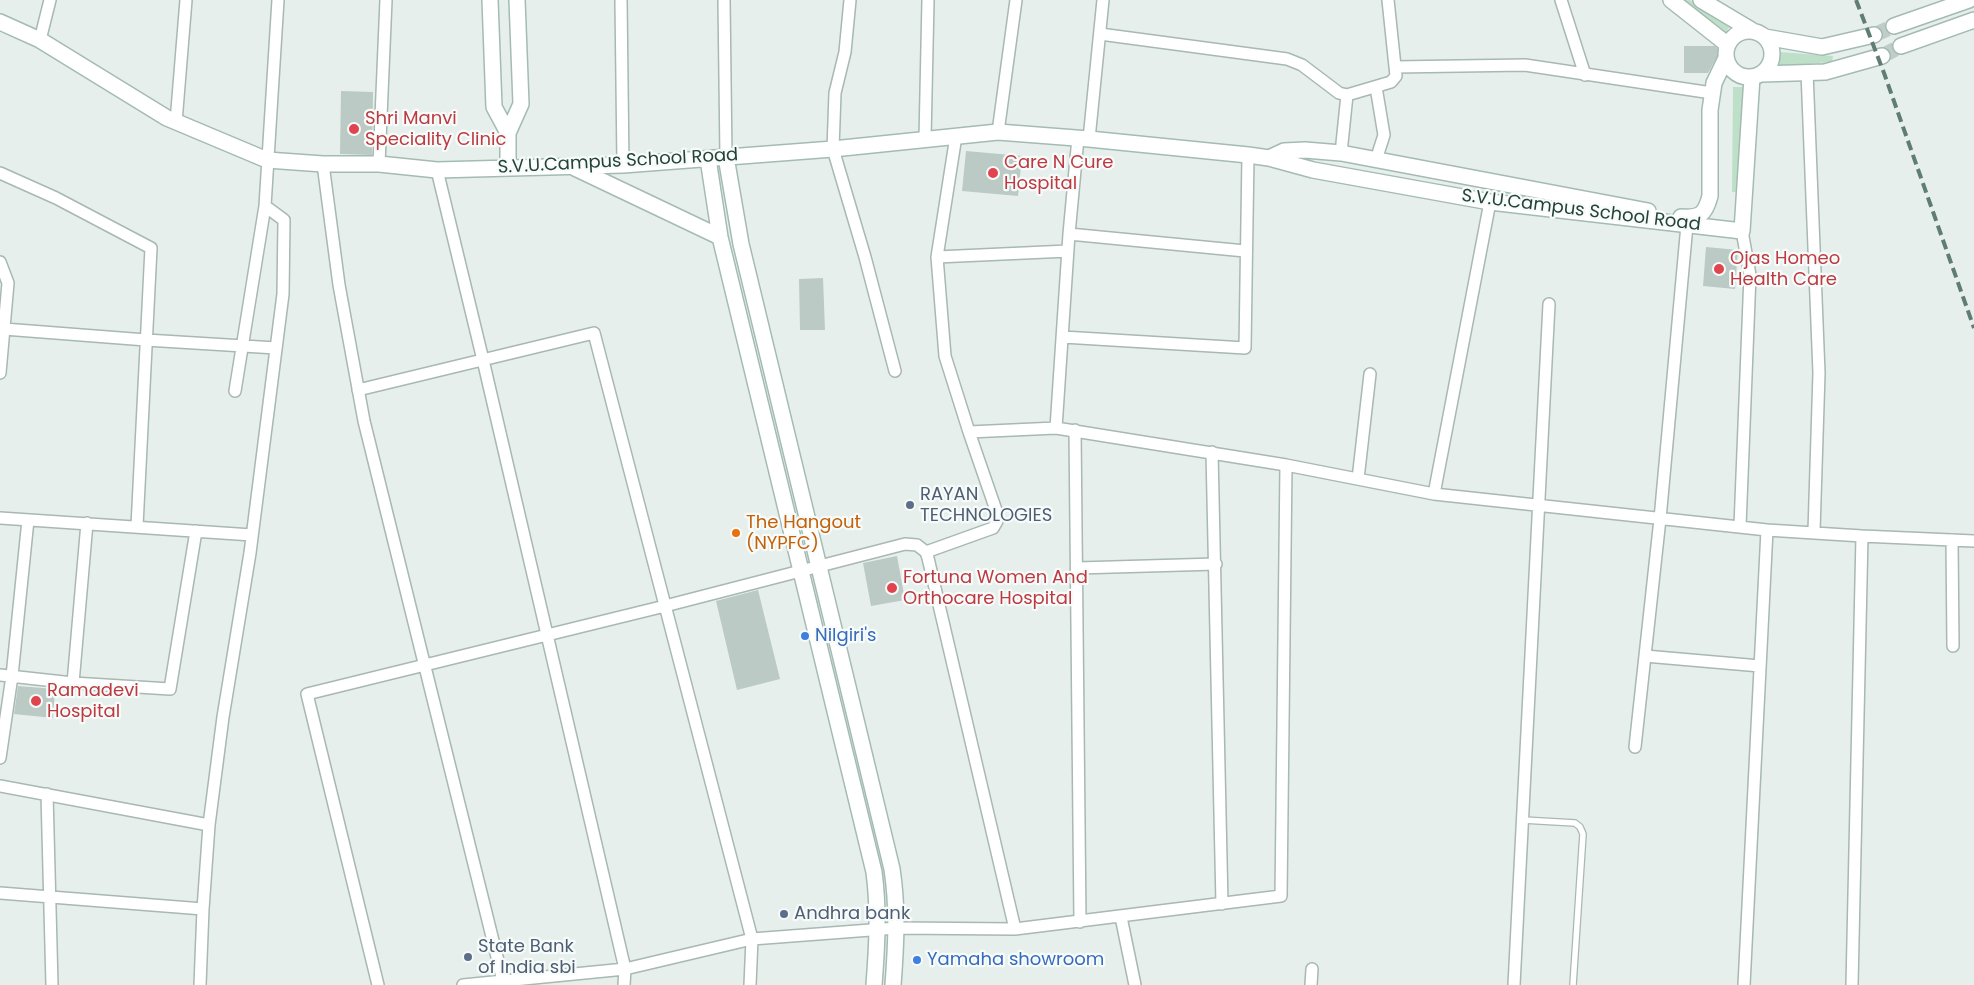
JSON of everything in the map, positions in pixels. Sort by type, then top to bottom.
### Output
[{"type":"street","points":[[40,40],[50,0]]},
{"type":"street","points":[[176,122],[186,0]]},
{"type":"street","points":[[235,391],[265,206],[278,0]]},
{"type":"street","points":[[379,164],[386,0]]},
{"type":"street","points":[[490,0],[494,107],[508,133]]},
{"type":"street","points":[[508,168],[508,133],[521,104],[517,0]]},
{"type":"street","points":[[621,0],[623,165]]},
{"type":"street","points":[[724,0],[726,157],[741,244],[892,869],[896,893],[897,928],[893,985]]},
{"type":"street","points":[[850,0],[845,52],[834,93],[833,149],[865,257],[895,370]]},
{"type":"street","points":[[924,139],[928,0]]},
{"type":"street","points":[[998,132],[1016,0]]},
{"type":"street","points":[[1056,428],[1069,234],[1100,34],[1103,0]]},
{"type":"street","points":[[1100,34],[1287,59],[1302,64],[1339,93],[1346,96],[1376,87],[1394,79],[1396,76],[1388,0]]},
{"type":"street","points":[[1561,0],[1584,75]]},
{"type":"street","points":[[1671,0],[1727,52],[1733,71],[1745,77],[1825,72],[1882,56]]},
{"type":"street","points":[[1701,0],[1759,34],[1772,49],[1770,63],[1757,75],[1742,231],[1750,275],[1740,526]]},
{"type":"street","points":[[1894,26],[1969,0]]},
{"type":"street","points":[[1901,46],[1974,20]]},
{"type":"street","name":"S.V.U.Campus School Road","points":[[0,22],[40,40],[167,118],[267,160],[323,164],[379,164],[437,170],[623,165],[833,149],[998,132],[1084,138],[1248,155],[1269,158],[1313,170],[1490,202],[1742,231]]},
{"type":"street","points":[[1727,52],[1738,34],[1759,34],[1822,47],[1874,35]]},
{"type":"street","name":"S.V.U.Campus School Road","points":[[1269,158],[1284,151],[1305,150],[1342,153],[1682,218],[1696,217],[1706,209],[1710,196],[1710,110],[1712,93],[1727,52]]},
{"type":"street","points":[[1395,67],[1520,64],[1712,93]]},
{"type":"street","points":[[1807,72],[1819,372],[1814,532]]},
{"type":"street","points":[[1376,87],[1384,135],[1376,160]]},
{"type":"street","points":[[1342,153],[1346,96]]},
{"type":"street","points":[[926,552],[993,528],[997,521],[997,513],[945,356],[937,257],[956,136]]},
{"type":"street","points":[[1063,337],[1245,348],[1248,155]]},
{"type":"street","points":[[708,159],[720,238],[874,872],[878,900],[874,985]]},
{"type":"street","points":[[323,164],[339,285],[364,421],[504,983]]},
{"type":"street","points":[[572,166],[720,238]]},
{"type":"street","points":[[437,170],[625,969],[624,985]]},
{"type":"street","points":[[0,173],[56,198],[151,248],[137,526]]},
{"type":"street","points":[[1434,494],[1490,202]]},
{"type":"street","points":[[200,985],[209,825],[223,717],[252,535],[283,294],[284,220],[265,206]]},
{"type":"street","points":[[1635,747],[1660,519],[1687,225]]},
{"type":"street","points":[[1069,234],[1246,251]]},
{"type":"street","points":[[937,257],[1068,251]]},
{"type":"street","points":[[0,262],[8,283],[0,373]]},
{"type":"street","points":[[1514,985],[1550,304]]},
{"type":"street","points":[[4,329],[276,348]]},
{"type":"street","points":[[358,390],[594,333],[752,939],[750,985]]},
{"type":"street","points":[[1358,479],[1370,374]]},
{"type":"street","points":[[969,432],[1056,428],[1075,430],[1286,464],[1434,494],[1767,530],[1974,541]]},
{"type":"street","points":[[1075,430],[1078,568],[1080,922]]},
{"type":"street","points":[[1212,452],[1216,564],[1222,904]]},
{"type":"street","points":[[463,985],[504,983],[625,969],[752,939],[897,928],[1015,929],[1281,896],[1286,464]]},
{"type":"street","points":[[0,518],[252,535]]},
{"type":"street","points":[[0,758],[6,675],[28,520]]},
{"type":"street","points":[[73,683],[87,523]]},
{"type":"street","points":[[1744,985],[1767,530]]},
{"type":"street","points":[[6,675],[73,683],[170,689],[196,531]]},
{"type":"street","points":[[1852,985],[1862,536]]},
{"type":"street","points":[[1952,540],[1953,646]]},
{"type":"street","points":[[378,985],[307,694],[547,636],[905,544],[917,544],[926,552],[1015,929]]},
{"type":"street","points":[[1078,568],[1216,564]]},
{"type":"street","points":[[1645,656],[1760,666]]},
{"type":"street","points":[[0,786],[209,825]]},
{"type":"street","points":[[47,794],[52,985]]},
{"type":"street","points":[[0,893],[203,909]]},
{"type":"street","points":[[1121,917],[1135,985]]},
{"type":"street","points":[[1311,985],[1312,969]]},
{"type":"lane","points":[[1523,820],[1574,823],[1580,827],[1583,834],[1573,985]]},
{"type":"green space","points":[[1683,0],[1690,0],[1732,24],[1723,35],[1682,2]]},
{"type":"green space","points":[[1780,52],[1833,56],[1832,62],[1779,66]]},
{"type":"green space","points":[[1733,87],[1743,87],[1742,192],[1732,192]]},
{"type":"building","points":[[1684,46],[1715,46],[1720,51],[1708,73],[1684,73]]},
{"type":"building","points":[[341,91],[373,92],[372,155],[340,154]]},
{"type":"building","points":[[966,151],[1022,156],[1018,196],[962,191]]},
{"type":"building","points":[[1706,247],[1738,250],[1735,289],[1703,286]]},
{"type":"building","points":[[823,278],[825,330],[800,330],[799,279]]},
{"type":"building","points":[[897,556],[905,600],[871,606],[863,563]]},
{"type":"building","points":[[758,590],[780,679],[737,690],[716,601]]},
{"type":"building","points":[[18,686],[55,689],[53,718],[14,714]]},
{"type":"tunnel","points":[[1874,35],[1894,26]]},
{"type":"tunnel","points":[[1882,56],[1901,46]]},
{"type":"railway","points":[[1856,0],[1884,73],[1974,328]]},
{"type":"place","name":"Shri Manvi Speciality Clinic","points":[[354,129]]},
{"type":"place","name":"Care N Cure Hospital","points":[[993,173]]},
{"type":"place","name":"Ojas Homeo Health Care","points":[[1719,269]]},
{"type":"place","name":"RAYAN TECHNOLOGIES","points":[[910,505]]},
{"type":"place","name":"The Hangout (NYPFC)","points":[[736,533]]},
{"type":"place","name":"Fortuna Women And Orthocare Hospital","points":[[892,588]]},
{"type":"place","name":"Nilgiri's","points":[[805,636]]},
{"type":"place","name":"Ramadevi Hospital","points":[[36,701]]},
{"type":"place","name":"Andhra bank","points":[[784,914]]},
{"type":"place","name":"State Bank of India sbi","points":[[468,957]]},
{"type":"place","name":"Yamaha showroom","points":[[917,960]]}]
